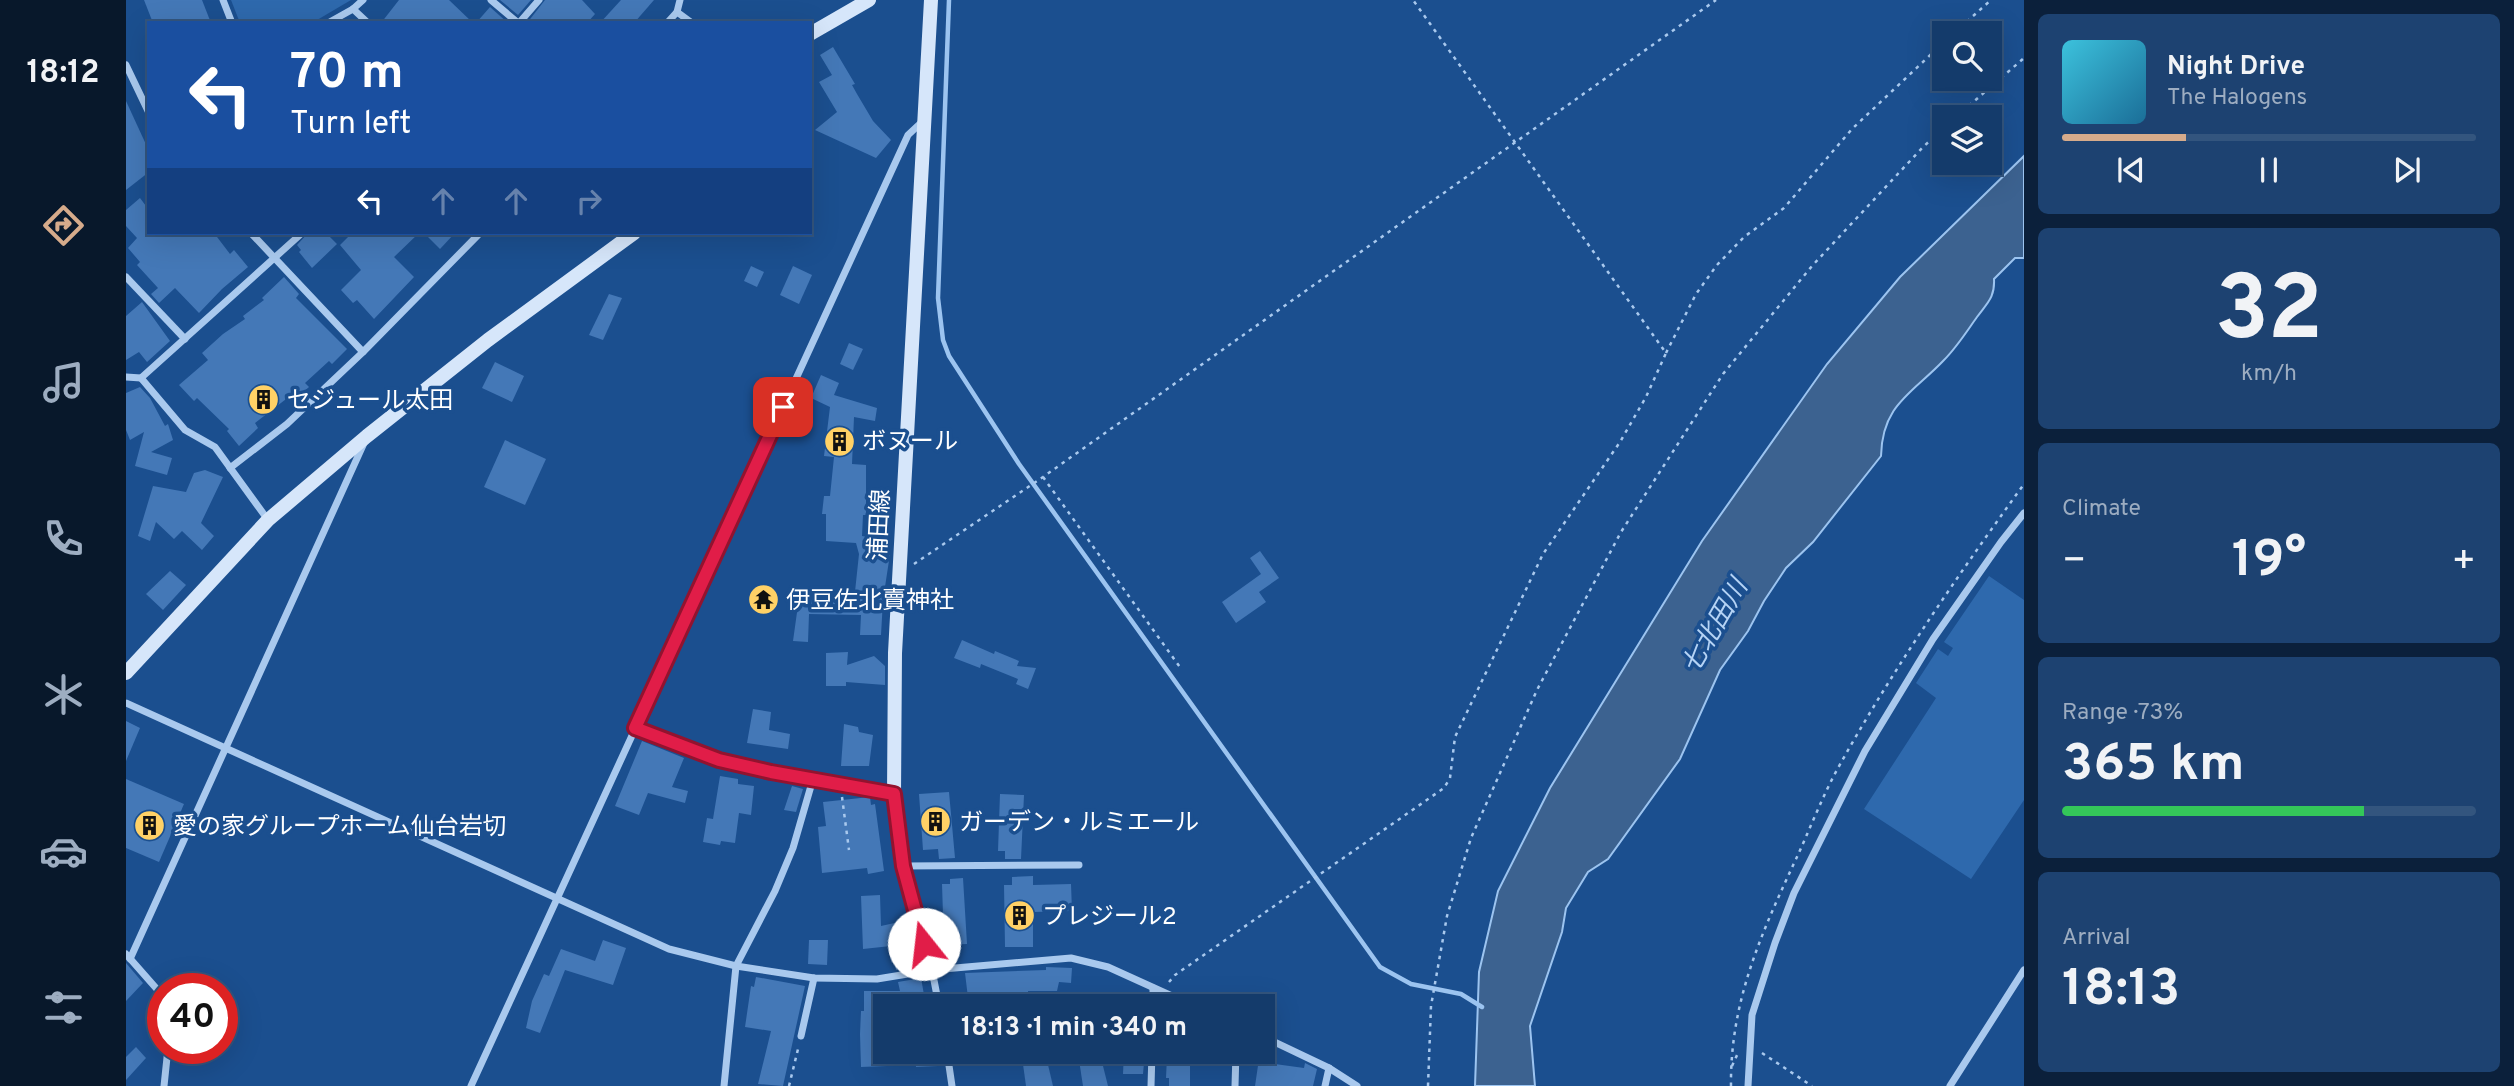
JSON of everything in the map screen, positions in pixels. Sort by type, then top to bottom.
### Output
[{"type":"street","points":[[223,0],[232,21]]},
{"type":"street","points":[[332,21],[363,0]]},
{"type":"street","points":[[491,0],[517,21]]},
{"type":"street","points":[[521,21],[539,0]]},
{"type":"street","points":[[669,21],[677,12],[680,0]]},
{"type":"street","points":[[812,33],[869,0]]},
{"type":"street","name":"浦田線","points":[[931,0],[895,653],[894,794],[903,866],[937,994]]},
{"type":"street","points":[[353,9],[366,21]]},
{"type":"street","points":[[677,12],[689,21]]},
{"type":"street","points":[[126,65],[147,110]]},
{"type":"street","points":[[471,1086],[908,135],[925,119]]},
{"type":"street","points":[[253,235],[363,352]]},
{"type":"street","points":[[126,377],[141,378],[300,235]]},
{"type":"street","points":[[230,468],[287,424],[363,352],[478,235]]},
{"type":"street","points":[[126,673],[268,520],[367,436],[488,340],[631,235]]},
{"type":"street","points":[[126,277],[185,339]]},
{"type":"street","points":[[141,378],[185,429],[215,447],[268,520]]},
{"type":"street","points":[[147,978],[128,957],[367,436]]},
{"type":"street","points":[[1748,1086],[1752,1015],[1774,943],[1794,893],[1865,751],[1933,639],[2024,513]]},
{"type":"street","points":[[126,703],[669,949],[736,966],[814,978],[877,979],[932,970],[1071,958],[1108,967],[1167,994]]},
{"type":"street","points":[[635,728],[719,760],[894,794]]},
{"type":"street","points":[[724,1086],[736,966],[789,858],[813,779]]},
{"type":"street","points":[[903,866],[1079,865]]},
{"type":"street","points":[[1950,1086],[2024,970]]},
{"type":"street","points":[[801,1036],[814,978]]},
{"type":"street","points":[[1153,988],[1153,994]]},
{"type":"street","points":[[1275,1042],[1329,1068],[1357,1086]]},
{"type":"street","points":[[164,1086],[166,1064]]},
{"type":"street","points":[[949,1064],[952,1086]]},
{"type":"street","points":[[1151,1086],[1152,1064]]},
{"type":"street","points":[[1235,1086],[1236,1064]]},
{"type":"street","points":[[1325,1086],[1329,1068]]},
{"type":"path","points":[[1413,0],[1666,354]]},
{"type":"path","points":[[899,574],[1039,480],[1716,0]]},
{"type":"path","points":[[1967,21],[1991,0]]},
{"type":"path","points":[[1162,992],[1175,975],[1444,788],[1450,778],[1455,737],[1543,554],[1620,442],[1646,397],[1696,294],[1717,265],[1744,237],[1784,208],[1852,129],[1932,53]]},
{"type":"path","points":[[1969,105],[2024,58]]},
{"type":"path","points":[[1428,1086],[1431,1006],[1447,916],[1471,838],[1537,691],[1621,532],[1723,374],[1812,266],[1932,139]]},
{"type":"path","points":[[1043,477],[1182,670]]},
{"type":"path","points":[[840,783],[849,850]]},
{"type":"path","points":[[789,1086],[801,1036]]},
{"type":"path","points":[[1750,1051],[1759,1052],[1812,1086]]},
{"type":"shaded area","points":[[231,0],[351,0],[315,21],[239,21]]},
{"type":"shaded area","points":[[1989,576],[2024,600],[2024,800],[1971,879],[1864,809],[1936,698],[1916,683],[1938,649],[1948,656],[1953,648],[1944,642]]},
{"type":"water","name":"七北田川","points":[[2024,156],[2024,258],[2015,258],[1994,279],[1990,299],[1958,344],[1893,411],[1883,438],[1881,456],[1813,542],[1786,568],[1748,631],[1720,670],[1680,759],[1608,859],[1588,872],[1566,908],[1562,932],[1530,1026],[1535,1086],[1475,1086],[1479,972],[1498,891],[1550,788],[1702,541],[1827,364],[1900,277]]},
{"type":"building","points":[[144,0],[202,0],[210,21],[152,21]]},
{"type":"building","points":[[399,0],[449,0],[471,21],[383,21]]},
{"type":"building","points":[[500,0],[531,0],[518,15]]},
{"type":"building","points":[[545,0],[582,0],[595,14],[589,21],[529,21]]},
{"type":"building","points":[[621,0],[654,0],[636,21],[602,21]]},
{"type":"building","points":[[490,7],[506,21],[478,21]]},
{"type":"building","points":[[833,47],[873,121],[891,140],[876,158],[815,130],[837,112],[819,82],[832,75],[820,55]]},
{"type":"building","points":[[126,101],[147,147],[147,174],[126,190]]},
{"type":"building","points":[[140,198],[147,207],[147,235],[216,235],[230,254],[234,250],[248,267],[199,313],[175,288],[159,303],[151,294],[158,288],[137,265],[140,262],[128,248],[137,238],[126,226],[126,210]]},
{"type":"building","points":[[306,235],[328,235],[337,244],[312,268],[299,252],[301,250],[297,245]]},
{"type":"building","points":[[350,235],[417,235],[394,257],[414,277],[374,319],[357,300],[353,303],[341,290],[361,270],[340,245]]},
{"type":"building","points":[[426,235],[453,235],[440,249]]},
{"type":"building","points":[[751,266],[764,272],[757,287],[744,281]]},
{"type":"building","points":[[793,266],[812,275],[799,304],[780,295]]},
{"type":"building","points":[[284,277],[299,294],[296,298],[347,349],[332,364],[329,361],[305,383],[309,387],[293,401],[290,396],[255,423],[258,428],[239,446],[227,431],[229,429],[197,398],[194,401],[179,385],[208,360],[202,353],[245,319],[243,316],[264,300],[262,298]]},
{"type":"building","points":[[609,294],[622,298],[603,340],[589,335]]},
{"type":"building","points":[[142,302],[170,341],[147,362],[139,352],[126,360],[126,316]]},
{"type":"building","points":[[849,343],[863,349],[853,370],[840,364]]},
{"type":"building","points":[[495,362],[524,376],[512,402],[482,388]]},
{"type":"building","points":[[821,375],[839,383],[834,395],[877,408],[875,421],[854,417],[852,464],[866,465],[866,515],[863,515],[862,536],[873,538],[872,552],[890,554],[881,635],[860,635],[861,615],[809,614],[808,642],[793,641],[799,598],[827,603],[827,598],[854,601],[859,554],[856,543],[826,541],[826,514],[822,514],[824,496],[830,496],[834,457],[824,456],[830,407],[811,398]]},
{"type":"building","points":[[140,387],[150,398],[165,426],[168,424],[173,440],[151,452],[172,458],[167,475],[135,466],[144,432],[130,440],[126,430],[126,393]]},
{"type":"building","points":[[505,440],[546,459],[525,505],[484,487]]},
{"type":"building","points":[[205,470],[223,477],[201,523],[214,536],[202,550],[182,531],[174,539],[156,522],[150,541],[138,536],[153,486],[186,492],[194,473]]},
{"type":"building","points":[[1260,551],[1279,578],[1259,592],[1266,602],[1236,623],[1222,602],[1261,574],[1250,558]]},
{"type":"building","points":[[170,571],[186,585],[163,610],[146,594]]},
{"type":"building","points":[[962,640],[1019,661],[1017,666],[1036,668],[1028,689],[1016,684],[1018,679],[981,664],[980,668],[954,658]]},
{"type":"building","points":[[848,652],[847,665],[874,656],[885,666],[885,685],[846,682],[846,686],[826,686],[826,653]]},
{"type":"building","points":[[753,709],[771,712],[769,730],[790,734],[788,749],[747,743]]},
{"type":"building","name":"愛の家グループホーム仙台岩切","points":[[126,721],[140,728],[126,761]]},
{"type":"building","points":[[844,724],[858,727],[859,732],[873,735],[869,766],[841,766]]},
{"type":"building","points":[[642,741],[684,758],[672,787],[688,791],[685,803],[648,793],[639,815],[615,806]]},
{"type":"building","points":[[720,776],[738,779],[738,784],[754,786],[751,815],[739,813],[735,843],[721,841],[720,845],[703,842],[707,818],[713,819]]},
{"type":"building","name":"愛の家グループホーム仙台岩切","points":[[126,779],[184,804],[159,862],[126,848]]},
{"type":"building","points":[[792,786],[803,789],[796,812],[784,810]]},
{"type":"building","name":"ガーデン・ルミエール","points":[[949,792],[955,858],[939,859],[938,849],[923,850],[919,794]]},
{"type":"building","points":[[1000,794],[1024,795],[1021,859],[1005,859],[1005,851],[998,851]]},
{"type":"building","points":[[870,797],[871,805],[875,804],[884,871],[868,874],[867,868],[822,873],[818,827],[826,826],[823,802]]},
{"type":"building","name":"プレジール2","points":[[1033,876],[1033,885],[1071,884],[1072,911],[1033,912],[1033,947],[1005,947],[1004,885],[1012,885],[1012,877]]},
{"type":"building","points":[[963,878],[967,944],[944,945],[942,884],[950,884],[950,879]]},
{"type":"building","points":[[880,895],[881,926],[908,920],[919,966],[896,970],[891,946],[863,949],[861,896]]},
{"type":"building","points":[[603,940],[626,948],[613,985],[565,970],[540,1033],[526,1028],[532,1001],[544,974],[549,976],[561,949],[595,961]]},
{"type":"building","points":[[809,940],[828,940],[827,965],[808,964]]},
{"type":"building","points":[[126,963],[143,983],[126,1001]]},
{"type":"building","points":[[1046,967],[1072,968],[1071,983],[1059,982],[1057,991],[968,994],[965,973],[1046,970]]},
{"type":"building","points":[[756,977],[805,986],[783,1086],[758,1084],[771,1031],[745,1027],[751,986],[754,987]]},
{"type":"building","points":[[921,978],[924,994],[873,994],[873,1064],[887,1066],[861,1067],[860,1034],[864,991],[900,991],[898,982]]},
{"type":"building","points":[[136,1047],[146,1058],[126,1080],[126,1057]]},
{"type":"building","points":[[1305,1063],[1317,1069],[1313,1086],[1255,1086],[1258,1064],[1304,1068]]},
{"type":"building","points":[[916,1064],[938,1064],[938,1066],[916,1067]]},
{"type":"building","points":[[1023,1064],[1048,1064],[1053,1086],[1026,1086]]},
{"type":"building","points":[[1080,1064],[1102,1064],[1108,1086],[1083,1086]]},
{"type":"building","points":[[1123,1064],[1144,1064],[1143,1074],[1123,1074]]},
{"type":"building","points":[[1167,1064],[1190,1064],[1190,1086],[1169,1086],[1169,1078],[1166,1078]]},
{"type":"waterway","points":[[949,0],[938,298],[943,340],[949,356],[1019,464],[1380,967],[1411,984],[1461,994],[1482,1007]]},
{"type":"place","name":"セジュール太田","points":[[264,400]]},
{"type":"place","name":"ボヌール","points":[[839,441]]},
{"type":"place","name":"伊豆佐北賣神社","points":[[763,600]]},
{"type":"place","name":"ガーデン・ルミエール","points":[[936,822]]},
{"type":"place","name":"愛の家グループホーム仙台岩切","points":[[150,826]]},
{"type":"place","name":"プレジール2","points":[[1019,916]]},
{"type":"route","points":[[783,407],[635,728],[719,760],[894,794],[903,866],[924,944]]}]
